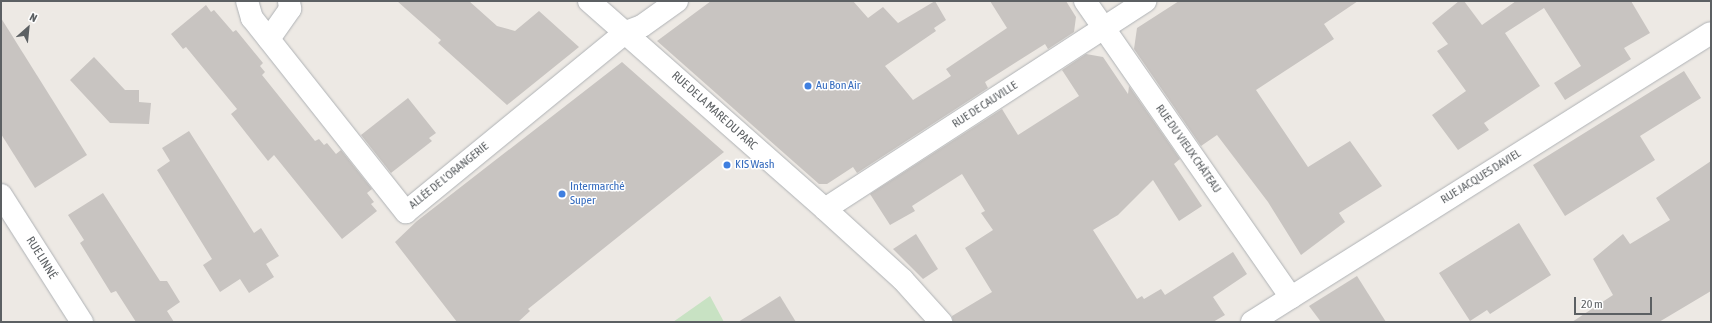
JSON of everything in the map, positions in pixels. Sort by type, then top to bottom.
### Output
[{"type":"street","name":"ALLÉE DE L'ORANGERIE","points":[[247,1],[252,18],[406,212],[626,32]]},
{"type":"street","points":[[269,39],[290,9],[288,1]]},
{"type":"street","name":"RUE DE LA MARE DU PARC","points":[[589,1],[626,32],[825,209],[902,280],[941,322]]},
{"type":"street","points":[[626,32],[642,26],[678,1]]},
{"type":"street","name":"RUE DU VIEUX CHÂTEAU","points":[[1086,1],[1103,28],[1291,297]]},
{"type":"street","name":"RUE DE CAUVILLE","points":[[825,209],[1145,1]]},
{"type":"street","name":"RUE JACQUES DAVIEL","points":[[1252,322],[1711,33]]},
{"type":"street","name":"RUE LINNÉ","points":[[1,195],[82,322]]},
{"type":"green space","points":[[710,296],[724,322],[673,322]]},
{"type":"building","points":[[397,1],[469,1],[497,26],[515,31],[539,11],[579,47],[507,105],[438,43],[441,40]]},
{"type":"building","points":[[711,1],[853,1],[868,18],[883,7],[898,23],[935,1],[946,20],[934,28],[936,31],[885,66],[913,100],[951,76],[946,69],[1007,28],[990,1],[1066,1],[1076,17],[1074,32],[1048,49],[1045,44],[985,82],[988,88],[857,173],[853,167],[827,184],[819,184],[657,41]]},
{"type":"building","points":[[1179,1],[1358,1],[1324,24],[1334,39],[1256,90],[1308,167],[1350,141],[1382,186],[1339,213],[1345,222],[1301,255],[1268,202],[1217,135],[1201,146],[1134,49],[1137,28]]},
{"type":"building","points":[[1459,1],[1464,1],[1482,25],[1516,1],[1631,1],[1650,33],[1624,48],[1631,59],[1565,100],[1554,83],[1581,66],[1544,8],[1505,33],[1540,86],[1484,123],[1489,130],[1458,150],[1432,115],[1466,91],[1437,51],[1448,44],[1432,23]]},
{"type":"building","points":[[206,5],[211,12],[214,10],[233,32],[236,30],[263,63],[260,66],[265,72],[262,75],[315,141],[319,139],[324,145],[327,143],[336,154],[341,150],[372,189],[367,193],[374,202],[371,204],[377,211],[342,239],[274,155],[268,161],[231,114],[237,109],[186,47],[183,49],[171,34]]},
{"type":"building","points":[[1,18],[87,155],[35,188],[1,134]]},
{"type":"building","points":[[1086,54],[1103,57],[1128,94],[1129,86],[1180,159],[1174,164],[1202,206],[1179,221],[1153,180],[1118,215],[1093,230],[1137,299],[1142,296],[1144,299],[1161,289],[1165,295],[1233,252],[1247,274],[1213,297],[1225,315],[1213,322],[953,322],[952,316],[992,292],[965,248],[993,230],[981,213],[985,211],[962,174],[912,206],[915,211],[890,225],[870,194],[1002,109],[1018,135],[1079,96],[1062,70]]},
{"type":"building","points":[[94,57],[125,90],[139,90],[139,102],[151,103],[149,124],[110,123],[70,80]]},
{"type":"building","name":"Intermarché Super","points":[[622,62],[724,152],[528,309],[530,311],[518,322],[457,322],[395,242],[417,221]]},
{"type":"building","points":[[1684,71],[1701,98],[1640,136],[1655,160],[1565,216],[1533,165]]},
{"type":"building","points":[[408,98],[436,133],[429,138],[432,141],[391,173],[361,135]]},
{"type":"building","points":[[189,131],[254,233],[261,228],[279,256],[266,264],[274,277],[249,293],[240,279],[220,292],[203,265],[212,259],[157,170],[170,161],[162,148]]},
{"type":"building","points":[[1711,161],[1711,291],[1659,322],[1572,322],[1613,295],[1593,259],[1623,234],[1630,244],[1670,220],[1656,198]]},
{"type":"building","points":[[103,193],[160,281],[167,281],[180,302],[167,311],[174,322],[136,322],[116,291],[111,293],[80,243],[84,240],[68,215]]},
{"type":"building","points":[[1519,223],[1551,275],[1490,314],[1487,310],[1470,321],[1439,273]]},
{"type":"building","points":[[916,234],[938,269],[923,279],[893,249]]},
{"type":"building","points":[[1357,276],[1386,322],[1321,322],[1309,306]]},
{"type":"building","points":[[780,296],[796,322],[738,322]]},
{"type":"place","name":"Au Bon Air","points":[[808,86]]},
{"type":"place","name":"KIS Wash","points":[[727,165]]},
{"type":"place","name":"Intermarché Super","points":[[562,194]]}]
